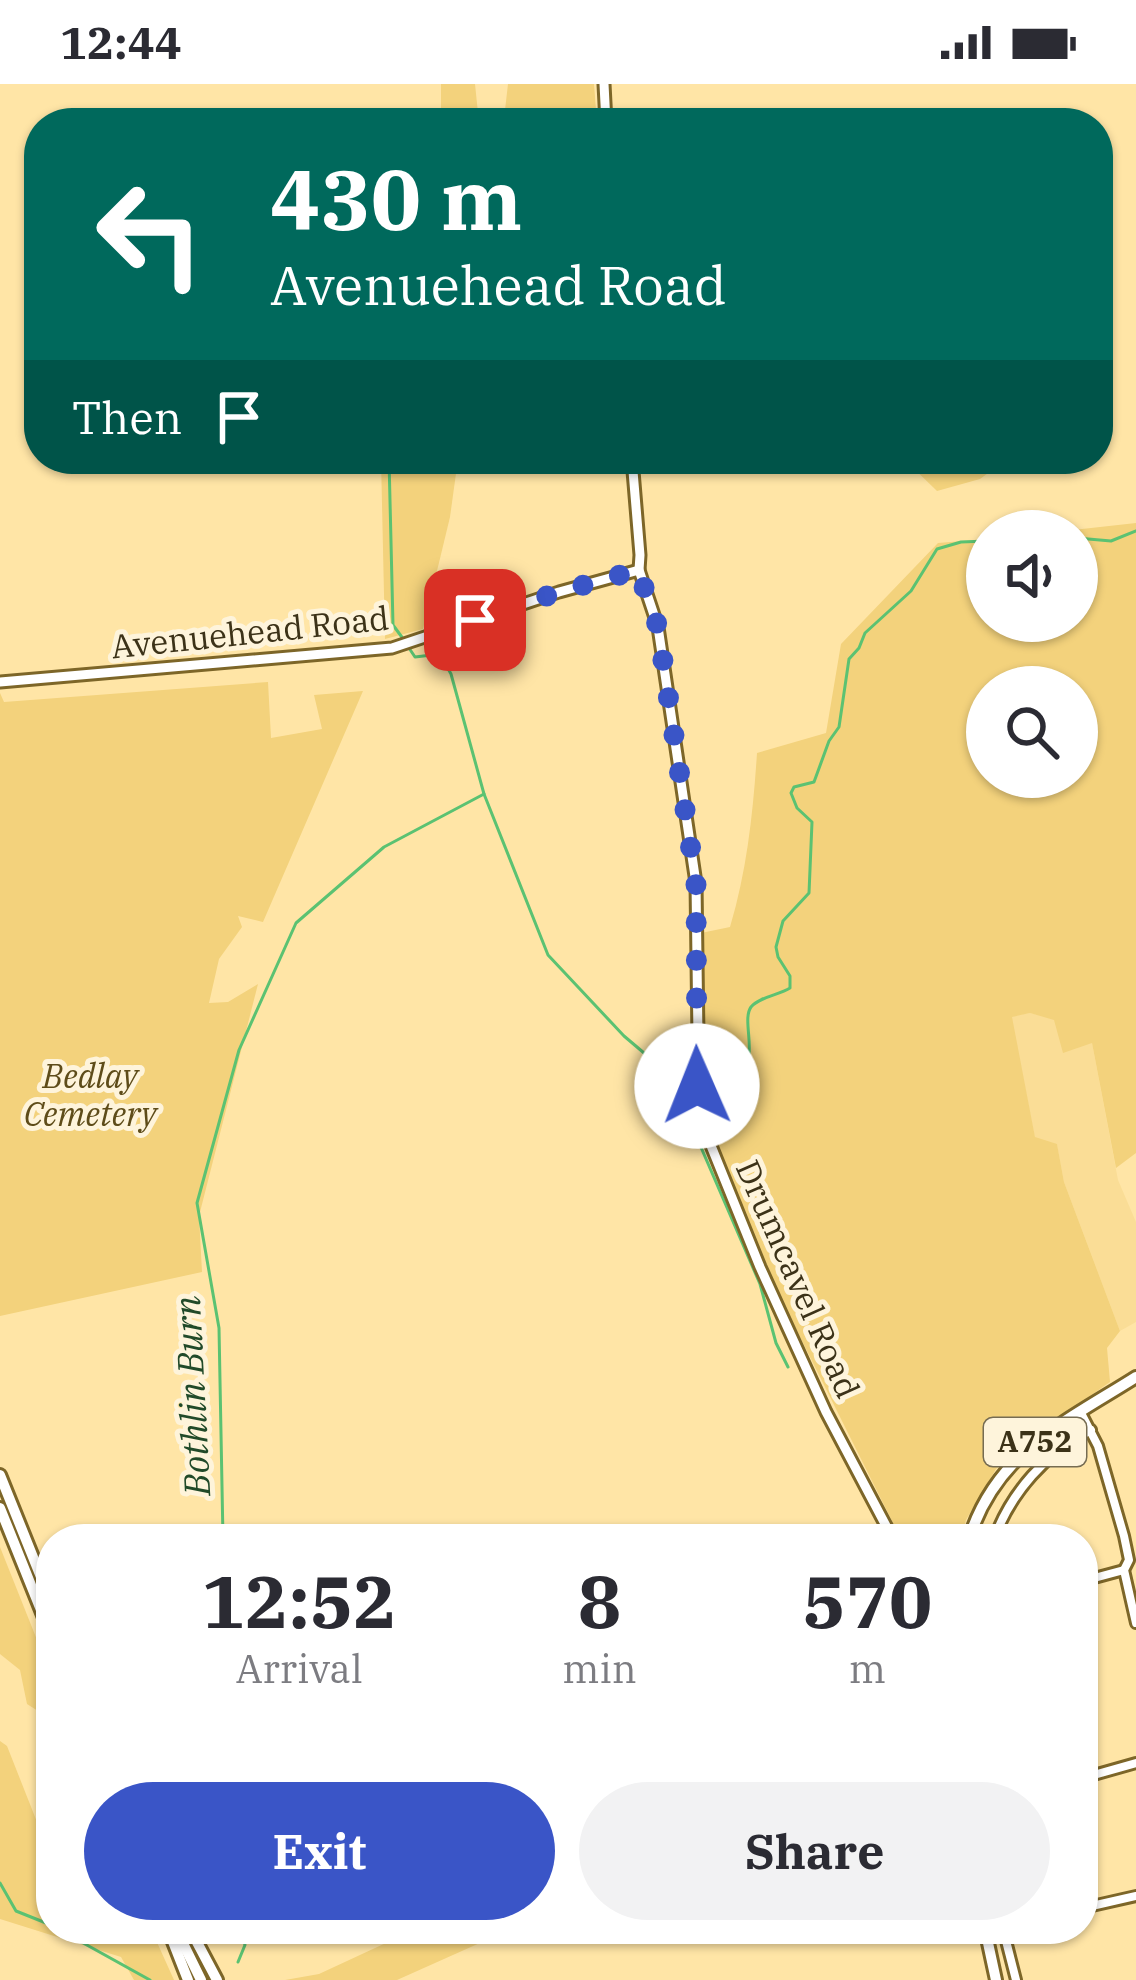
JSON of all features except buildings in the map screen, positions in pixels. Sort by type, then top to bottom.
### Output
[{"type":"main road","name":"A752","points":[[976,1524],[990,1491],[1029,1446],[1136,1377]]},
{"type":"main road","points":[[0,1475],[36,1565]]},
{"type":"main road","points":[[0,1508],[36,1598]]},
{"type":"main road","points":[[177,1944],[188,1980]]},
{"type":"main road","points":[[181,1944],[201,1980]]},
{"type":"main road","points":[[198,1944],[218,1980]]},
{"type":"main road","points":[[989,1944],[996,1980]]},
{"type":"street","name":"Drumcavel Road","points":[[633,474],[638,570],[658,627],[696,884],[699,1116],[760,1267],[831,1422],[885,1524]]},
{"type":"street","name":"Avenuehead Road","points":[[0,682],[392,648],[638,570]]},
{"type":"street","points":[[1080,1411],[1091,1430],[1124,1536],[1129,1560],[1124,1570],[1136,1623]]},
{"type":"street","points":[[999,1524],[1022,1487],[1053,1454],[1091,1430]]},
{"type":"street","points":[[1124,1536],[1136,1533]]},
{"type":"street","points":[[1098,1577],[1124,1570]]},
{"type":"street","points":[[1098,1774],[1136,1763]]},
{"type":"street","points":[[1098,1904],[1136,1896]]},
{"type":"street","points":[[1007,1944],[1016,1980]]},
{"type":"shaded area","points":[[1030,1013],[1054,1019],[1092,1043],[1118,1180],[1136,1222],[1136,1322],[1120,1331],[1064,1182],[1057,1145],[1035,1138],[1011,1016]]},
{"type":"green space","points":[[441,84],[475,84],[477,108],[441,108]]},
{"type":"green space","points":[[508,84],[594,84],[596,108],[505,108]]},
{"type":"green space","points":[[381,474],[456,474],[423,629],[385,639]]},
{"type":"green space","points":[[919,474],[987,474],[980,479],[937,491]]},
{"type":"green space","points":[[1136,523],[1136,1153],[1116,1168],[1092,1043],[1063,1053],[1054,1020],[1030,1013],[1012,1017],[1035,1137],[1057,1144],[1064,1182],[1120,1331],[1107,1348],[1110,1382],[996,1469],[965,1524],[894,1524],[765,1267],[704,1113],[701,933],[730,927],[748,841],[757,753],[826,733],[841,644],[938,543],[966,541],[966,642],[1098,642],[1098,527]]},
{"type":"green space","name":"Bedlay Cemetery","points":[[268,682],[271,738],[322,729],[314,695],[363,691],[263,922],[238,916],[242,927],[219,959],[209,1003],[228,1002],[258,984],[199,1216],[202,1272],[0,1316],[0,693],[4,702]]},
{"type":"green space","points":[[0,1547],[36,1637],[36,1710],[27,1704],[20,1670],[0,1654]]},
{"type":"green space","points":[[0,1741],[7,1746],[36,1819],[36,1930],[0,1919]]},
{"type":"green space","points":[[80,1944],[158,1944],[174,1980],[134,1980],[121,1957]]},
{"type":"green space","points":[[384,1944],[477,1944],[397,1980],[285,1980],[319,1974]]},
{"type":"waterway","points":[[389,474],[393,625],[404,640]]},
{"type":"waterway","name":"Bothlin Burn","points":[[1098,540],[1111,541],[1136,531]]},
{"type":"waterway","name":"Bothlin Burn","points":[[702,1076],[713,1076],[748,1060],[751,1007],[790,988],[790,976],[776,947],[783,921],[809,893],[812,822],[797,808],[791,793],[794,787],[814,782],[839,727],[849,659],[865,633],[911,591],[937,549],[966,542]]},
{"type":"waterway","points":[[409,648],[415,657],[440,654],[451,674],[484,794]]},
{"type":"waterway","name":"Bothlin Burn","points":[[223,1524],[219,1328],[197,1203],[239,1050],[296,923],[384,847],[484,794],[548,955],[657,1064],[677,1076],[693,1076]]},
{"type":"waterway","points":[[677,1076],[681,1101],[760,1284],[776,1343],[788,1367]]},
{"type":"waterway","name":"Bothlin Burn","points":[[0,1883],[16,1911],[36,1919]]},
{"type":"waterway","name":"Bothlin Burn","points":[[85,1944],[150,1980]]},
{"type":"waterway","name":"Bothlin Burn","points":[[238,1962],[245,1944]]},
{"type":"route","points":[[475,620],[638,570],[658,627],[696,884],[697,1086]]}]
